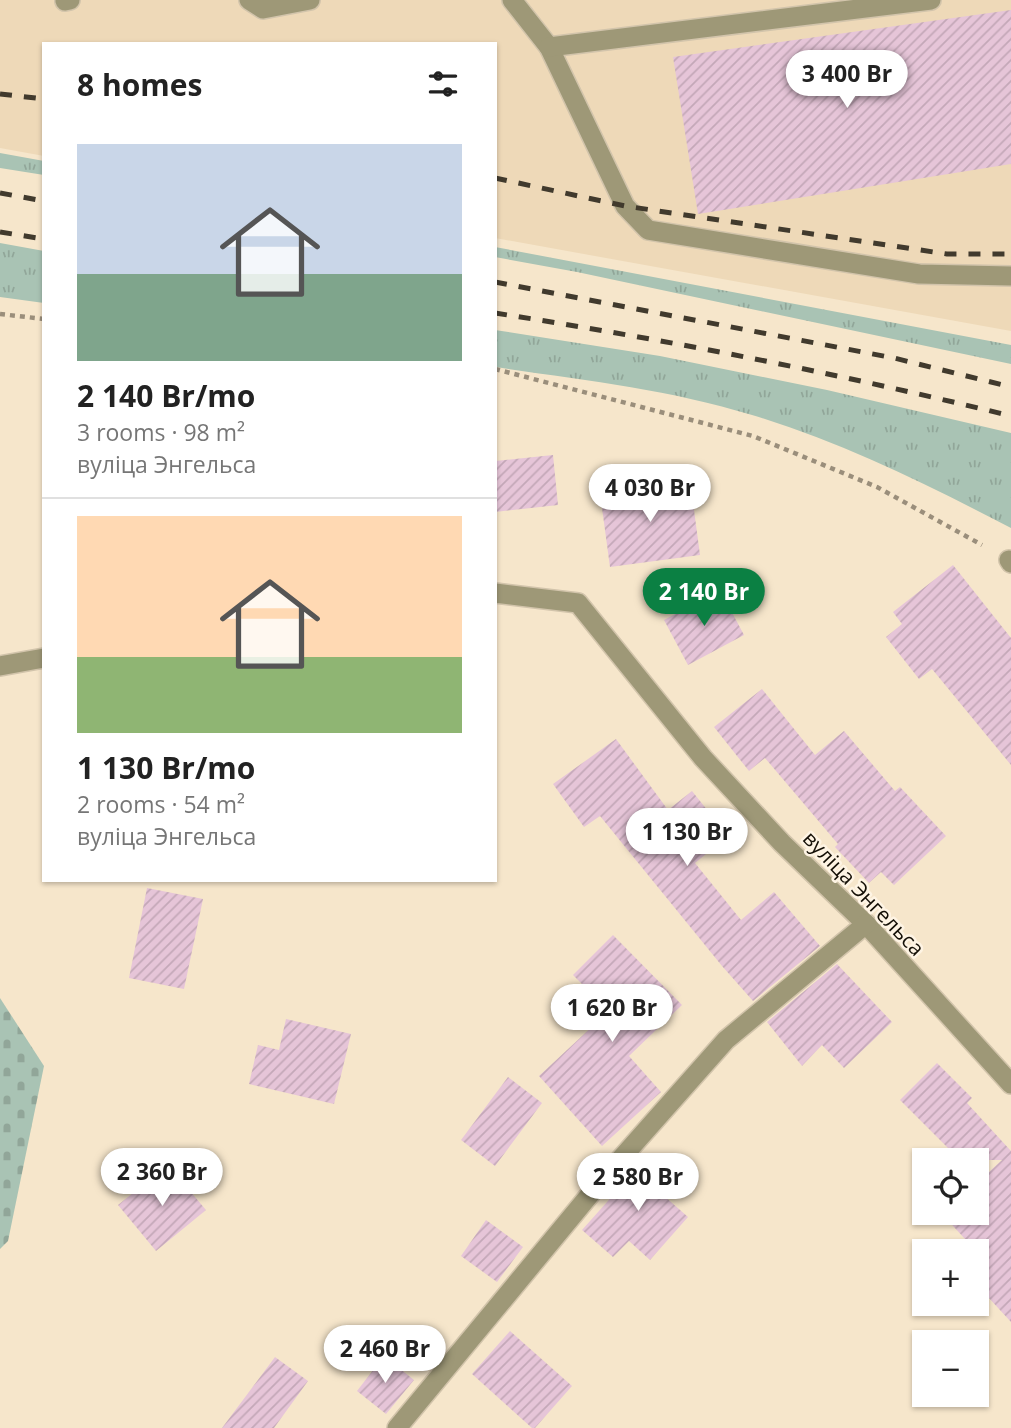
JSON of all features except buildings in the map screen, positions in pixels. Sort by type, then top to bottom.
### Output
[{"type":"street","points":[[249,0],[263,9],[310,0]]},
{"type":"street","points":[[512,0],[549,47],[625,206],[648,230],[919,274],[1011,276]]},
{"type":"street","points":[[549,47],[931,0]]},
{"type":"street","name":"вуліца Энгельса","points":[[497,593],[578,603],[703,758],[782,842],[866,924],[1011,1084]]},
{"type":"street","points":[[0,666],[42,658]]},
{"type":"street","points":[[397,1428],[602,1180],[726,1040],[866,924]]},
{"type":"path","points":[[0,314],[42,319]]},
{"type":"path","points":[[497,370],[753,436],[877,487],[1010,561]]},
{"type":"shaded area","points":[[0,0],[1011,0],[1011,331],[497,238],[497,42],[42,42],[42,156],[0,148]]},
{"type":"green space","points":[[0,153],[42,161],[42,175],[0,168]]},
{"type":"green space","points":[[0,243],[42,251],[42,303],[0,297]]},
{"type":"green space","points":[[497,247],[1011,345],[1011,364],[497,257]]},
{"type":"green space","points":[[497,330],[660,356],[827,390],[1011,433],[1011,528],[916,480],[852,451],[786,426],[689,398],[497,367]]},
{"type":"green space","points":[[0,998],[44,1066],[8,1241],[0,1249]]},
{"type":"railway","points":[[0,94],[42,99]]},
{"type":"railway","points":[[497,178],[625,206],[947,254],[1011,254]]},
{"type":"railway","points":[[0,193],[42,201]]},
{"type":"railway","points":[[0,232],[42,239]]},
{"type":"railway","points":[[497,282],[894,358],[1011,387]]},
{"type":"railway","points":[[497,313],[754,359],[1011,416]]}]
